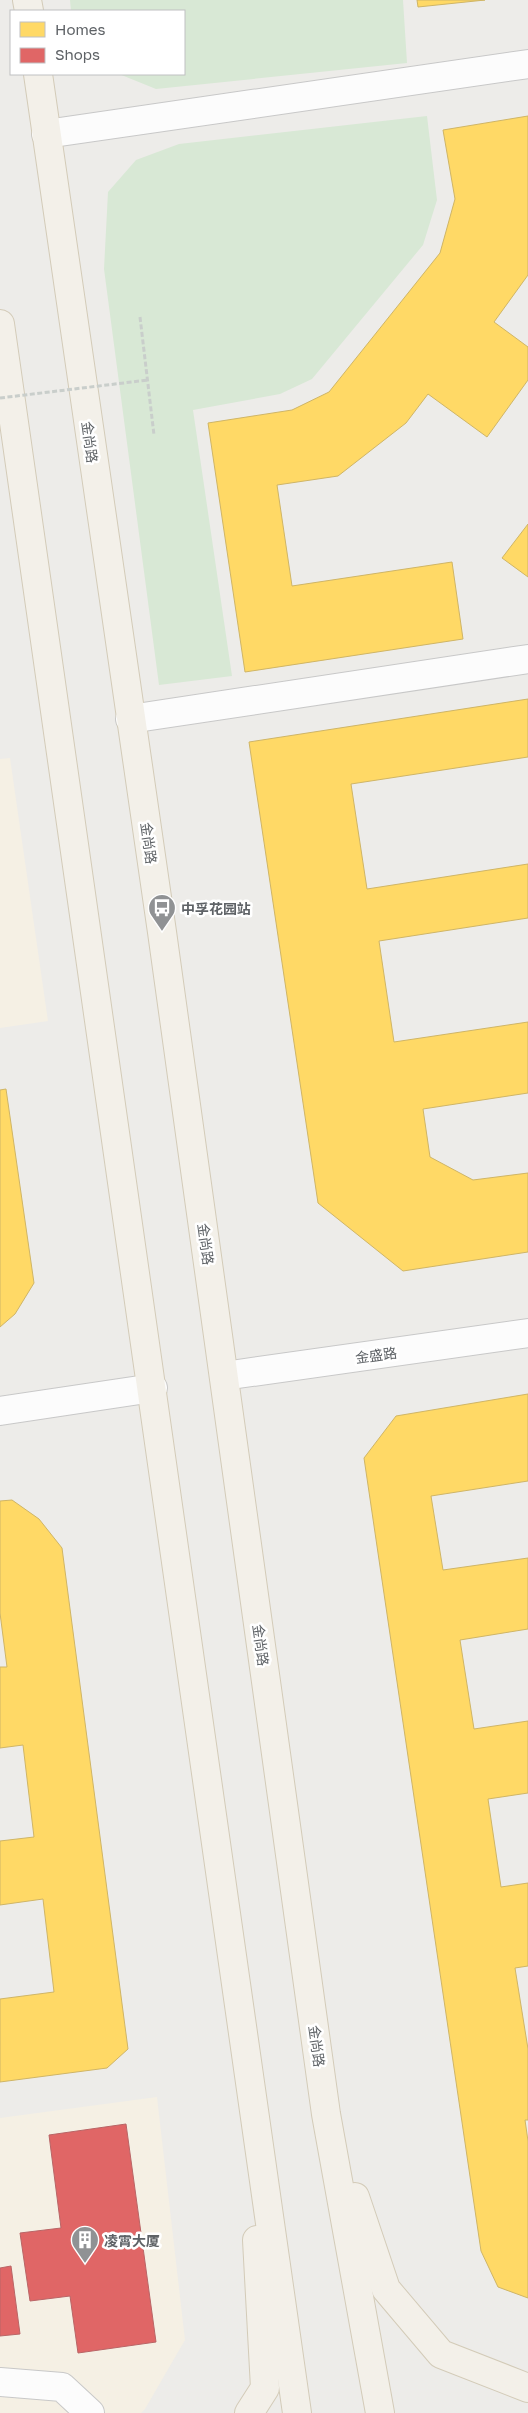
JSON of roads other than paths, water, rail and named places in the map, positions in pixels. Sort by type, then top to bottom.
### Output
[{"type":"main road","name":"金尚路","points":[[38,75],[224,1376],[326,2114],[380,2413]]},
{"type":"main road","points":[[0,324],[297,2413]]},
{"type":"main road","points":[[246,2044],[265,2388],[249,2413]]},
{"type":"main road","points":[[326,2114],[386,2289],[441,2354],[528,2388]]},
{"type":"street","points":[[46,134],[528,64]]},
{"type":"street","points":[[130,719],[528,660]]},
{"type":"street","name":"金盛路","points":[[224,1376],[528,1333]]},
{"type":"street","points":[[0,1411],[152,1388]]},
{"type":"street","points":[[0,2382],[62,2388],[90,2413]]},
{"type":"place","name":"中孚花园站","points":[[162,932]]},
{"type":"place","name":"凌霄大厦","points":[[85,2264]]}]
